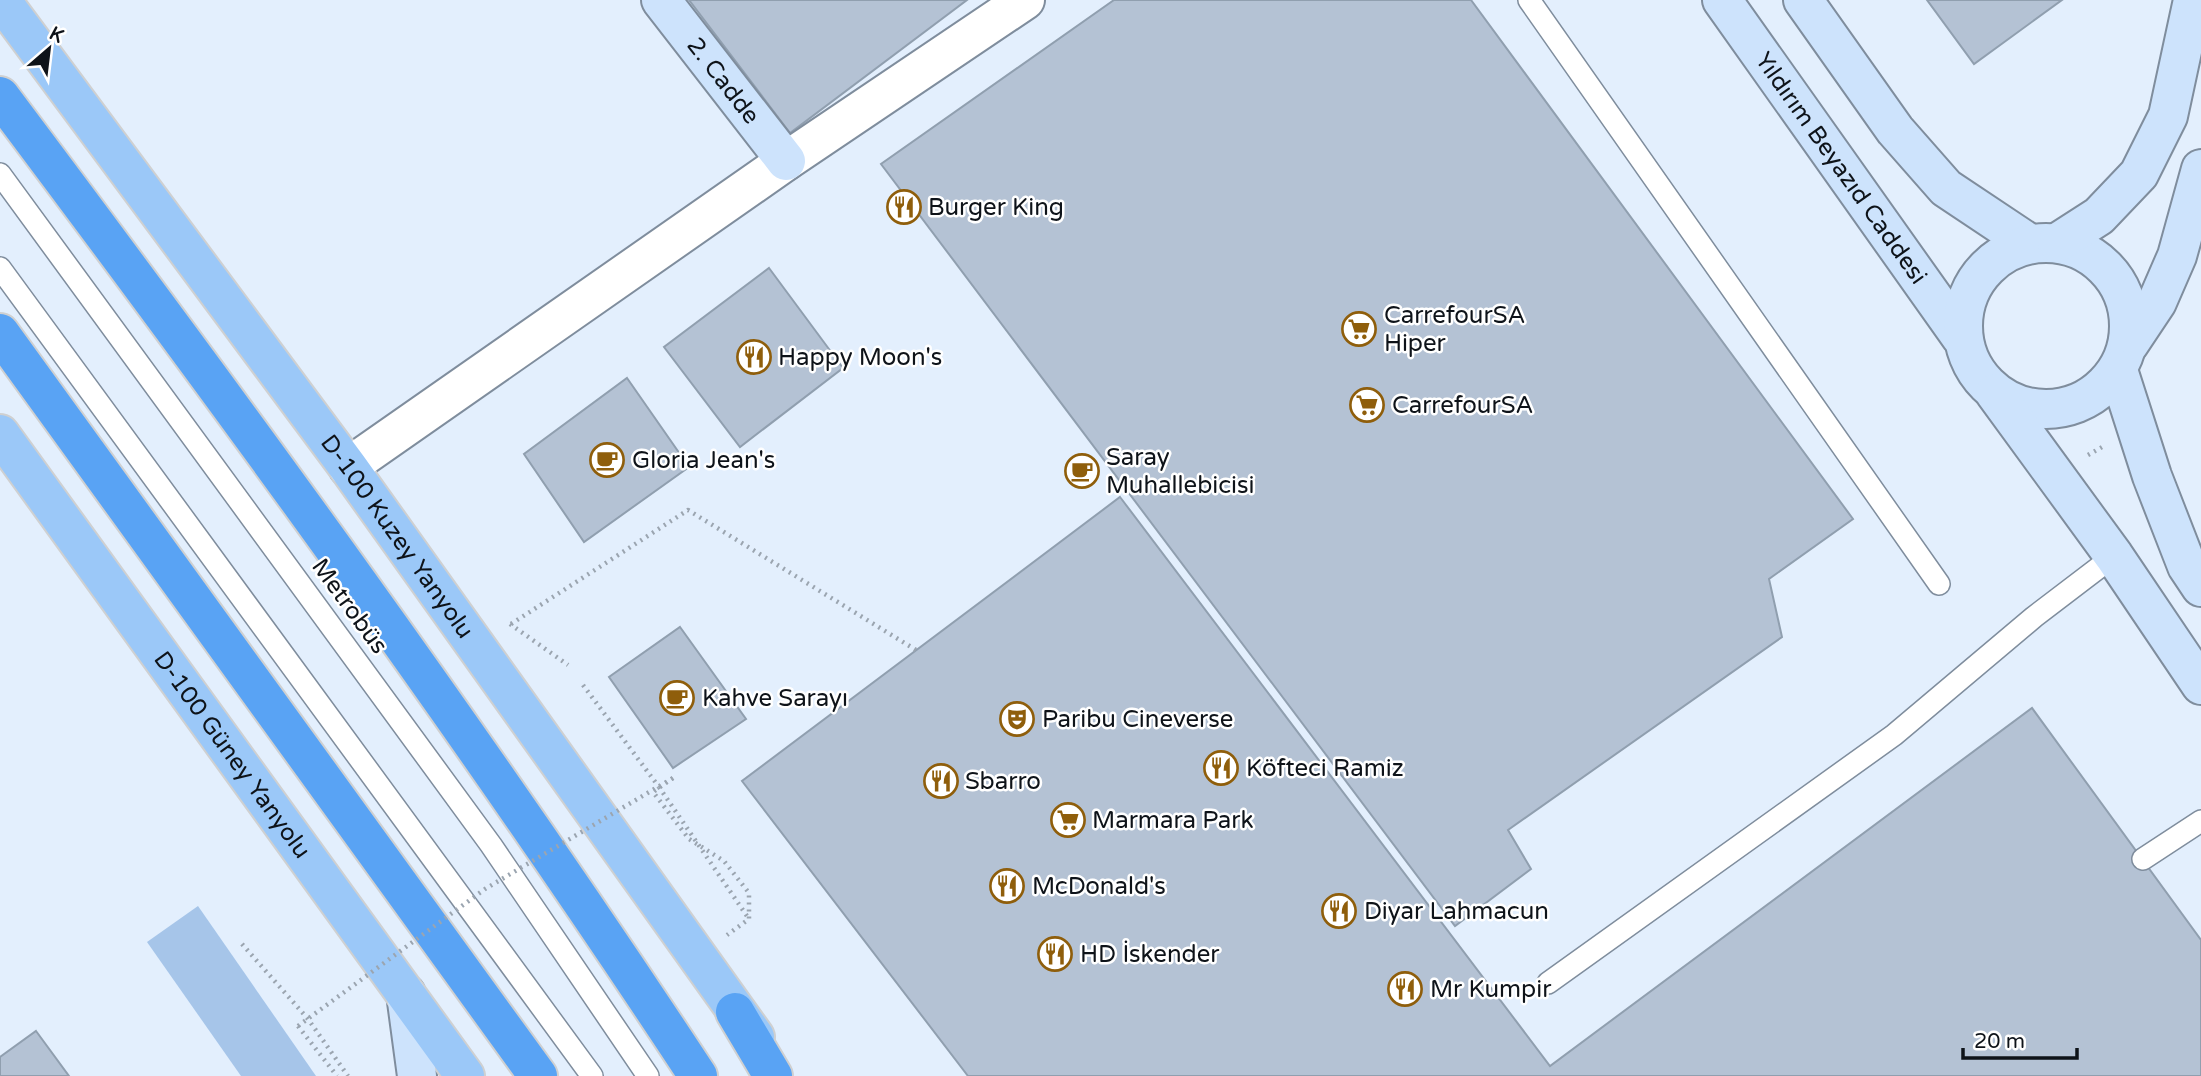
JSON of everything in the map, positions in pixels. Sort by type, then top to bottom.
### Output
[{"type":"highway","points":[[0,96],[360,584],[608,940],[698,1076]]},
{"type":"highway","points":[[0,333],[538,1076]]},
{"type":"highway","points":[[735,1012],[773,1076]]},
{"type":"main road","name":"D-100 Kuzey Yanyolu","points":[[1,0],[348,467],[563,765],[735,1012],[786,1076]]},
{"type":"main road","name":"2. Cadde","points":[[660,0],[786,161]]},
{"type":"main road","name":"Yıldırım Beyazıd Caddesi","points":[[1722,0],[1961,337]]},
{"type":"main road","points":[[1803,0],[1895,130],[1947,188],[2043,244],[2083,251],[2106,268],[2122,290],[2130,317],[2123,357],[2157,489],[2187,566],[2201,587]]},
{"type":"main road","points":[[2193,0],[2168,116],[2139,174],[2099,216],[2043,244],[2007,252],[1988,266],[1973,284],[1964,306],[1961,337],[1977,374],[1994,393],[2114,556],[2201,685]]},
{"type":"main road","points":[[1994,393],[2022,407],[2049,410],[2076,405],[2100,391],[2157,302],[2177,256],[2201,169]]},
{"type":"main road","name":"D-100 Güney Yanyolu","points":[[0,434],[466,1076]]},
{"type":"main road","points":[[406,994],[417,1076]]},
{"type":"street","points":[[348,467],[786,161],[1025,0]]},
{"type":"lane","points":[[1528,0],[1939,584]]},
{"type":"lane","name":"Metrobüs","points":[[0,174],[491,845],[648,1076]]},
{"type":"lane","points":[[0,268],[592,1076]]},
{"type":"lane","points":[[1548,983],[1894,735],[2034,617],[2114,556]]},
{"type":"lane","points":[[2143,859],[2201,821]]},
{"type":"path","points":[[2078,460],[2109,443]]},
{"type":"path","points":[[511,624],[688,510],[916,650]]},
{"type":"path","points":[[337,1076],[298,1027],[485,889],[659,787],[673,779],[653,792],[689,839],[724,861],[750,893],[749,919],[659,787],[583,685]]},
{"type":"path","points":[[242,944],[308,1019],[348,1076]]},
{"type":"shaded area","points":[[198,906],[316,1076],[241,1076],[147,942]]},
{"type":"building","points":[[689,0],[967,0],[790,133]]},
{"type":"building","name":"CarrefourSA Hiper","points":[[1114,0],[1471,0],[1853,519],[1769,579],[1782,637],[1508,830],[1531,869],[1455,926],[881,164]]},
{"type":"building","points":[[1927,0],[2062,0],[1974,64]]},
{"type":"building","name":"Happy Moon's","points":[[769,268],[843,368],[740,447],[664,347]]},
{"type":"building","name":"Gloria Jean's","points":[[627,378],[689,467],[584,542],[524,454]]},
{"type":"building","name":"Marmara Park","points":[[1120,497],[1550,1066],[2032,708],[2201,940],[2201,1076],[968,1076],[742,781]]},
{"type":"building","name":"Kahve Sarayı","points":[[680,627],[746,719],[673,768],[609,677]]},
{"type":"building","points":[[36,1031],[69,1076],[0,1076],[0,1057]]},
{"type":"place","name":"Burger King","points":[[904,207]]},
{"type":"place","name":"CarrefourSA Hiper","points":[[1359,329]]},
{"type":"place","name":"Happy Moon's","points":[[754,357]]},
{"type":"place","name":"CarrefourSA","points":[[1367,405]]},
{"type":"place","name":"Gloria Jean's","points":[[607,460]]},
{"type":"place","name":"Saray Muhallebicisi","points":[[1082,471]]},
{"type":"place","name":"Kahve Sarayı","points":[[677,698]]},
{"type":"place","name":"Paribu Cineverse","points":[[1017,719]]},
{"type":"place","name":"Köfteci Ramiz","points":[[1221,768]]},
{"type":"place","name":"Sbarro","points":[[941,781]]},
{"type":"place","name":"Marmara Park","points":[[1068,820]]},
{"type":"place","name":"McDonald's","points":[[1007,886]]},
{"type":"place","name":"Diyar Lahmacun","points":[[1339,911]]},
{"type":"place","name":"HD İskender","points":[[1055,954]]},
{"type":"place","name":"Mr Kumpir","points":[[1405,989]]}]
